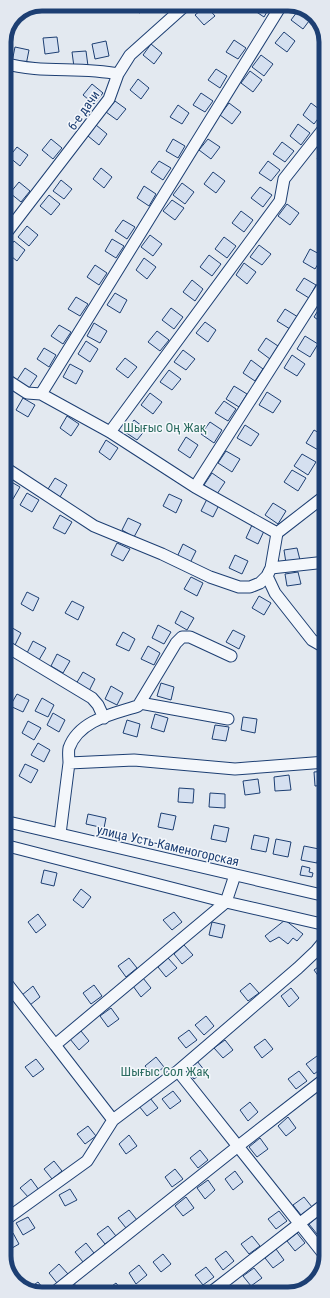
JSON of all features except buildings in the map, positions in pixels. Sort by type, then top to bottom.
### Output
[{"type":"street","name":"6-е дачи","points":[[11,227],[109,99],[118,74],[130,55],[178,11]]},
{"type":"street","points":[[41,394],[278,11]]},
{"type":"street","points":[[11,65],[40,70],[98,70],[118,74]]},
{"type":"street","points":[[110,432],[280,201],[284,179],[319,135]]},
{"type":"street","points":[[195,487],[319,294]]},
{"type":"street","points":[[11,383],[27,393],[41,394],[110,432],[195,487],[277,533]]},
{"type":"street","points":[[11,472],[94,526],[162,554],[210,577],[239,587],[250,587],[260,583],[269,572],[319,563]]},
{"type":"street","points":[[319,501],[277,533],[269,572],[275,593],[312,640],[319,644]]},
{"type":"street","points":[[60,834],[69,763],[69,748],[77,734],[93,721],[138,706],[176,643],[182,637],[190,637],[231,656]]},
{"type":"street","points":[[11,649],[92,698],[98,705],[104,718]]},
{"type":"street","points":[[140,703],[228,719]]},
{"type":"street","points":[[69,763],[134,760],[235,769],[319,763]]},
{"type":"street","name":"улица Усть-Каменогорская","points":[[11,823],[319,894]]},
{"type":"street","points":[[11,847],[226,902],[319,923]]},
{"type":"street","points":[[55,1045],[226,902],[235,875]]},
{"type":"street","points":[[11,1216],[87,1161],[113,1120],[178,1071],[307,959],[319,946]]},
{"type":"street","points":[[11,990],[113,1120]]},
{"type":"street","points":[[178,1071],[237,1147],[319,1248]]},
{"type":"street","points":[[61,1287],[319,1083]]},
{"type":"street","points":[[218,1287],[319,1208]]},
{"type":"green space","name":"Шығыс Оң Жақ","points":[[290,11],[300,13],[309,19],[315,26],[318,36],[319,1260],[315,1272],[307,1281],[300,1285],[288,1287],[40,1287],[26,1283],[19,1277],[13,1268],[11,1256],[11,42],[13,30],[20,20],[30,13]]},
{"type":"park label","name":"Шығыс Сол Жақ","points":[[165,1071]]}]
